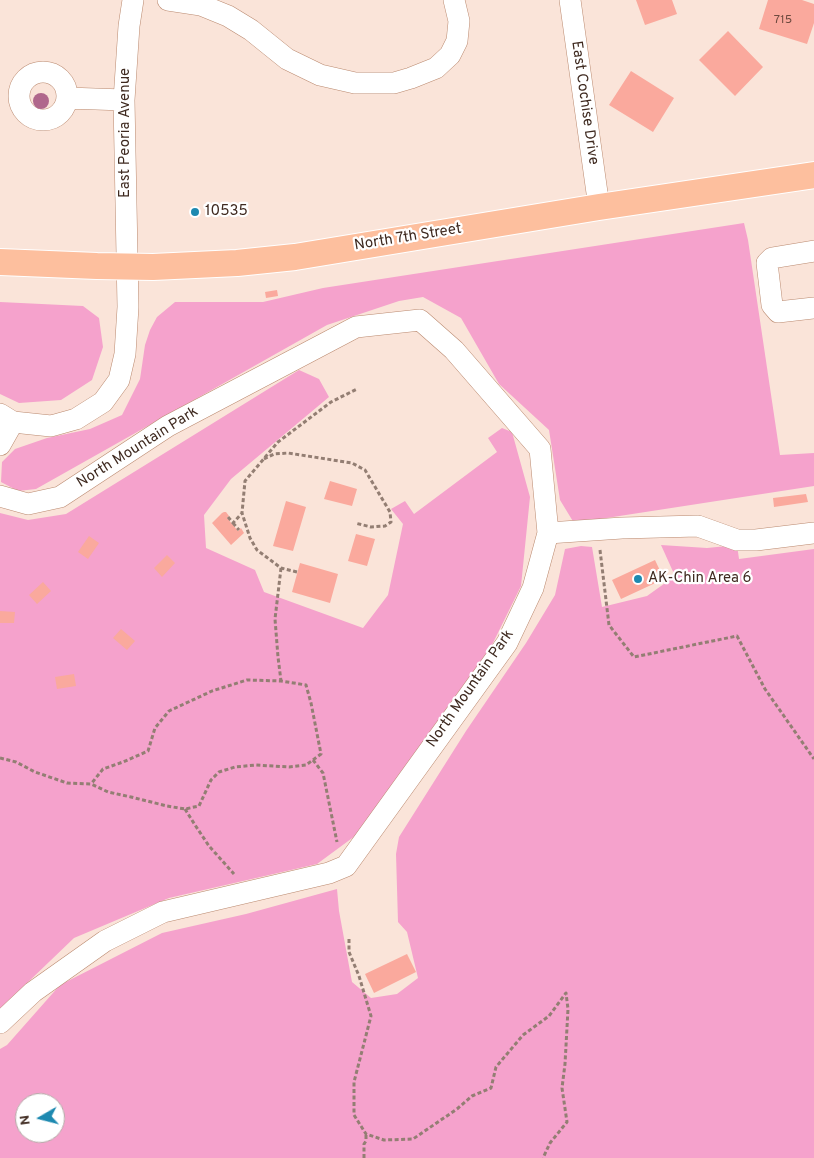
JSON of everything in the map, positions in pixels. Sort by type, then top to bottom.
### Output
[{"type":"main road","name":"North 7th Street","points":[[0,262],[127,267],[202,266],[295,257],[598,207],[814,175]]},
{"type":"street","name":"East Peoria Avenue","points":[[127,267],[124,100],[129,26],[133,0]]},
{"type":"street","points":[[168,0],[200,5],[228,16],[252,30],[287,59],[320,75],[355,83],[394,83],[436,68],[450,55],[457,41],[459,21],[454,0]]},
{"type":"street","name":"East Cochise Drive","points":[[570,0],[598,207]]},
{"type":"street","points":[[67,98],[124,100]]},
{"type":"street","points":[[814,251],[772,258],[767,263],[772,305],[778,312],[814,308]]},
{"type":"street","points":[[0,445],[6,418],[51,426],[76,419],[103,402],[119,380],[125,354],[128,307],[127,267]]},
{"type":"street","name":"North Mountain Park","points":[[0,496],[28,504],[60,497],[168,426],[356,327],[420,320],[454,350],[540,449],[548,534],[533,588],[507,643],[346,866],[329,873],[163,912],[105,941],[33,992],[0,1023]]},
{"type":"street","points":[[548,534],[622,528],[698,526],[737,540],[756,540],[814,533]]},
{"type":"path","points":[[297,572],[281,568],[257,550],[250,538],[242,513],[245,481],[278,442],[331,402],[357,388]]},
{"type":"path","points":[[264,459],[274,454],[288,453],[352,463],[365,470],[390,512],[391,522],[386,526],[370,527],[355,523]]},
{"type":"path","points":[[233,523],[242,513]]},
{"type":"path","points":[[228,517],[239,530]]},
{"type":"path","points":[[598,530],[609,625],[634,657],[737,636],[765,689],[814,760]]},
{"type":"path","points":[[281,568],[275,618],[281,681]]},
{"type":"path","points":[[0,758],[16,762],[35,772],[66,783],[92,784],[108,792],[159,805],[185,809],[199,806],[211,780],[219,772],[235,767],[256,765],[306,765],[321,754],[306,685],[281,681],[247,680],[212,691],[169,711],[155,728],[148,751],[103,769],[92,784]]},
{"type":"path","points":[[313,760],[323,773],[338,848]]},
{"type":"path","points":[[185,809],[209,846],[229,867],[238,880],[269,887]]},
{"type":"path","points":[[349,939],[349,952],[359,976],[371,1016],[354,1082],[354,1115],[366,1134],[364,1158]]},
{"type":"path","points":[[366,1134],[384,1140],[413,1140],[472,1096],[490,1088],[496,1067],[523,1035],[549,1016],[566,993],[568,1018],[562,1088],[567,1122],[550,1143],[543,1158]]},
{"type":"shaded area","points":[[744,223],[780,455],[814,453],[814,486],[574,523],[560,500],[549,430],[499,384],[461,318],[423,297],[399,301],[327,325],[36,489],[18,491],[1,482],[2,462],[15,449],[47,438],[90,429],[122,415],[140,379],[145,345],[150,330],[157,317],[175,302],[263,302],[323,288]]},
{"type":"shaded area","points":[[0,302],[83,306],[99,318],[103,347],[92,380],[61,400],[19,403],[0,394]]},
{"type":"shaded area","points":[[299,370],[319,379],[329,397],[231,479],[204,515],[206,548],[255,570],[264,592],[363,628],[388,595],[403,524],[391,509],[405,501],[414,514],[497,452],[488,438],[502,428],[512,432],[530,497],[521,586],[491,647],[355,836],[317,864],[169,898],[74,938],[0,1009],[0,513],[28,520],[66,514]]},
{"type":"shaded area","points":[[661,545],[707,548],[737,545],[739,559],[814,549],[814,1158],[0,1158],[0,1049],[7,1045],[60,985],[162,933],[246,914],[337,889],[339,911],[352,982],[371,998],[397,994],[418,978],[407,932],[398,922],[396,854],[399,837],[466,731],[526,643],[555,595],[565,549],[581,546],[592,547],[602,607],[647,596],[675,576]]},
{"type":"building","points":[[636,0],[672,0],[677,14],[645,25]]},
{"type":"building","points":[[768,0],[802,0],[814,4],[814,23],[807,44],[759,29]]},
{"type":"building","points":[[728,31],[763,67],[735,96],[699,60]]},
{"type":"building","points":[[631,71],[674,98],[653,132],[609,105]]},
{"type":"building","points":[[277,290],[278,296],[266,298],[265,292]]},
{"type":"building","points":[[330,481],[357,489],[352,506],[324,499]]},
{"type":"building","points":[[806,494],[808,502],[774,507],[773,498]]},
{"type":"building","points":[[286,501],[306,507],[293,551],[273,546]]},
{"type":"building","points":[[224,512],[229,516],[227,518],[238,531],[241,528],[244,533],[231,545],[212,523]]},
{"type":"building","points":[[356,534],[375,539],[367,566],[348,561]]},
{"type":"building","points":[[89,536],[99,543],[88,559],[78,552]]},
{"type":"building","points":[[167,555],[175,563],[162,577],[154,568]]},
{"type":"building","name":"AK-Chin Area 6","points":[[655,560],[664,579],[621,599],[612,580]]},
{"type":"building","points":[[300,563],[338,574],[330,603],[292,592]]},
{"type":"building","points":[[43,582],[51,591],[37,604],[29,595]]},
{"type":"building","points":[[0,611],[15,612],[14,623],[0,623]]},
{"type":"building","points":[[121,629],[135,641],[127,650],[113,638]]},
{"type":"building","points":[[74,674],[76,686],[57,689],[55,677]]},
{"type":"building","points":[[407,954],[416,972],[374,993],[365,974]]},
{"type":"place","name":"10535","points":[[195,212]]},
{"type":"place","name":"AK-Chin Area 6","points":[[638,579]]}]
